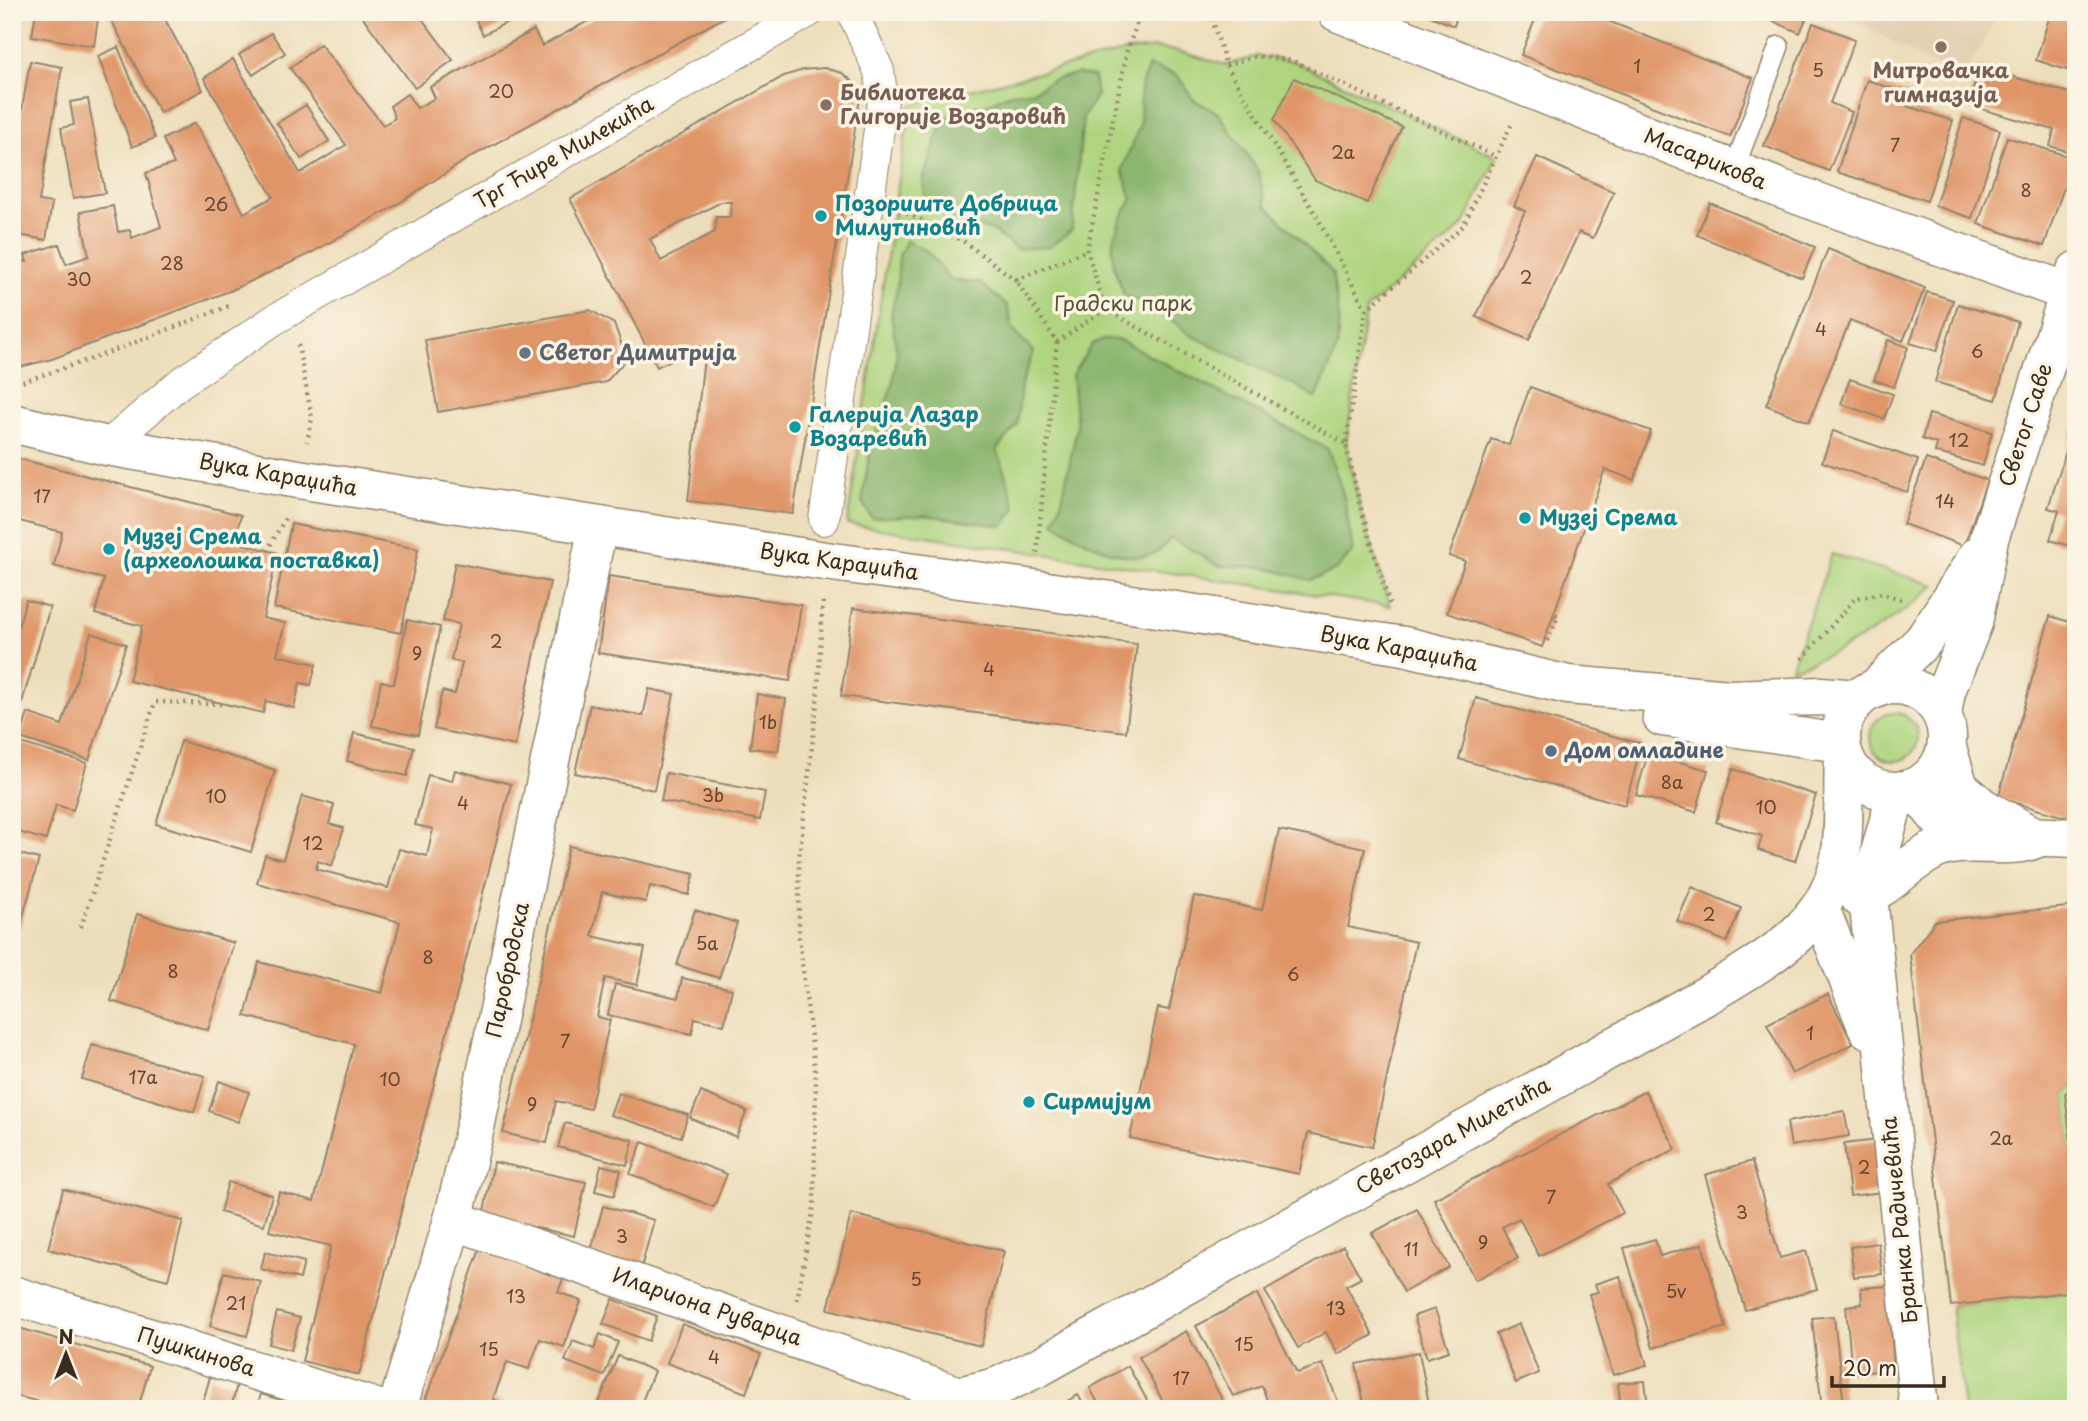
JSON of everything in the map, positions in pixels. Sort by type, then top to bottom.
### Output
[{"type":"street","name":"Трг Ћире Милекића","points":[[107,446],[180,383],[291,310],[809,12]]},
{"type":"street","points":[[824,520],[883,101],[879,71],[852,12]]},
{"type":"street","name":"Масарикова","points":[[1337,12],[1734,170],[2073,286]]},
{"type":"street","name":"Светог Саве","points":[[1944,731],[1946,691],[1973,622],[1989,539],[2073,286]]},
{"type":"street","name":"Вука Караџића","points":[[12,423],[107,446],[298,479],[825,561],[1034,589],[1404,646],[1568,685],[1730,699],[1867,694]]},
{"type":"street","name":"Паробродска","points":[[397,1409],[453,1220],[476,1123],[598,526]]},
{"type":"street","name":"Светог Саве","points":[[1867,694],[1924,640],[1989,539]]},
{"type":"street","name":"Вука Караџића","points":[[1568,685],[1618,710],[1842,749]]},
{"type":"street","points":[[1944,731],[1938,769],[1905,790],[1880,790],[1864,783],[1852,771],[1842,749],[1846,716],[1867,694],[1892,685],[1917,690],[1931,700],[1944,731],[1959,787],[1982,807],[2038,838]]},
{"type":"street","name":"Светозара Милетића","points":[[945,1403],[997,1387],[1041,1366],[1707,995],[1783,947],[1821,911],[1839,863],[1842,749]]},
{"type":"street","points":[[1905,790],[1940,820],[1968,834],[2076,838]]},
{"type":"street","name":"Бранка Радичевића","points":[[1905,790],[1868,896],[1919,1409]]},
{"type":"street","points":[[1821,911],[1868,896],[1936,850],[1965,841],[2026,843],[2038,838]]},
{"type":"street","name":"Бранка Радичевића","points":[[1821,911],[1885,1074]]},
{"type":"street","name":"Илариона Руварца","points":[[453,1220],[790,1335],[945,1403]]},
{"type":"street","name":"Пушкинова","points":[[12,1295],[379,1409]]},
{"type":"lane","points":[[1734,170],[1779,47]]},
{"type":"path","points":[[1141,12],[1127,51],[1087,250],[1105,309],[1346,444]]},
{"type":"path","points":[[1210,12],[1226,65],[1316,215],[1366,310],[1346,444],[1373,556],[1404,646]]},
{"type":"path","points":[[1226,65],[1257,56],[1293,61],[1497,157]]},
{"type":"path","points":[[1366,310],[1463,226],[1529,88]]},
{"type":"path","points":[[869,199],[895,207],[963,241],[1016,280],[1057,342],[1034,589]]},
{"type":"path","points":[[1016,280],[1087,250]]},
{"type":"path","points":[[12,385],[94,358],[241,301],[291,310],[313,418],[286,518],[267,551]]},
{"type":"path","points":[[1057,342],[1105,309]]},
{"type":"path","points":[[790,1335],[814,1206],[816,1078],[799,938],[799,858],[817,704],[825,561]]},
{"type":"path","points":[[1776,698],[1784,680],[1856,598],[1882,593],[1942,612]]},
{"type":"path","points":[[1546,648],[1558,616],[1554,614]]},
{"type":"path","points":[[81,927],[155,702],[222,704]]},
{"type":"shaded area","name":"Митровачка гимназија","points":[[1840,12],[1999,12],[1962,81]]},
{"type":"green space","name":"Градски парк","points":[[1154,48],[1178,51],[1226,65],[1257,56],[1293,61],[1497,157],[1463,226],[1366,310],[1346,444],[1360,506],[1390,606],[847,524],[910,105],[1127,51]]},
{"type":"green space","points":[[1149,66],[1177,75],[1194,100],[1218,113],[1258,171],[1266,205],[1332,272],[1339,318],[1337,349],[1316,399],[1297,386],[1190,335],[1159,309],[1125,296],[1115,269],[1113,246],[1119,224],[1132,199],[1122,170],[1140,125],[1141,85]]},
{"type":"green space","points":[[1077,74],[1094,77],[1097,95],[1083,117],[1072,230],[1049,247],[1016,249],[993,231],[951,218],[926,203],[923,180],[941,127],[955,109],[983,106],[1010,93],[1033,91],[1053,80]]},
{"type":"green space","points":[[906,241],[926,250],[951,280],[980,283],[1007,305],[1013,330],[1034,352],[1021,384],[1017,425],[997,449],[1016,508],[1003,526],[924,515],[872,518],[862,502],[871,445],[893,384],[897,353],[891,314],[897,288],[899,256]]},
{"type":"green space","points":[[1103,339],[1120,340],[1328,449],[1344,497],[1353,551],[1337,570],[1310,580],[1262,567],[1219,566],[1171,538],[1155,553],[1143,556],[1116,554],[1088,543],[1054,522],[1062,500],[1077,427],[1072,375],[1092,344]]},
{"type":"green space","points":[[1832,554],[1935,585],[1868,635],[1831,654],[1791,669]]},
{"type":"green space","points":[[1894,713],[1911,720],[1918,737],[1911,754],[1894,761],[1877,754],[1870,737],[1877,720]]},
{"type":"green space","points":[[2076,1084],[2076,1184],[2065,1094]]},
{"type":"green space","points":[[2076,1291],[2076,1409],[1964,1409],[1951,1306]]},
{"type":"building","points":[[36,12],[99,12],[94,46],[32,36]]},
{"type":"building","points":[[107,12],[161,12],[203,90],[160,113]]},
{"type":"building","points":[[359,12],[417,12],[453,60],[415,88]]},
{"type":"building","points":[[472,12],[515,12],[517,17],[483,35]]},
{"type":"building","points":[[591,12],[734,12],[469,158],[393,207],[307,255],[232,290],[52,359],[12,369],[12,258],[27,262],[25,255],[59,244],[66,264],[89,256],[80,212],[113,206],[118,232],[130,230],[132,238],[161,227],[146,173],[174,164],[163,139],[195,123],[244,213],[273,197],[204,78],[233,59],[300,173],[346,145],[290,68],[320,44],[383,125],[395,118],[390,106],[407,94],[417,108],[435,98],[430,87],[534,30],[542,46],[594,18]]},
{"type":"building","points":[[1421,12],[1458,12],[1454,26]]},
{"type":"building","points":[[1538,12],[1585,12],[1753,78],[1730,137],[1521,55]]},
{"type":"building","points":[[1752,12],[1809,12],[1800,33]]},
{"type":"building","points":[[2051,12],[2076,12],[2076,73],[2036,60]]},
{"type":"building","points":[[1813,23],[1855,39],[1830,103],[1852,112],[1829,171],[1764,146]]},
{"type":"building","points":[[271,33],[285,53],[253,75],[239,55]]},
{"type":"building","points":[[118,47],[155,138],[132,147],[98,56]]},
{"type":"building","points":[[30,61],[62,67],[39,201],[52,203],[46,240],[12,234],[12,169]]},
{"type":"building","points":[[1980,67],[2076,95],[2076,154],[2050,146],[2054,130],[1968,105]]},
{"type":"building","points":[[824,68],[842,73],[852,81],[860,98],[793,514],[688,501],[705,348],[700,346],[657,367],[570,199],[784,76],[803,70]],"holes":[[[721,202],[731,202],[730,217],[716,217],[715,232],[661,261],[650,239]]]},
{"type":"building","points":[[1294,78],[1402,127],[1367,203],[1315,180],[1274,120]]},
{"type":"building","points":[[1867,80],[1911,95],[1907,106],[1953,121],[1927,201],[1837,172]]},
{"type":"building","points":[[88,99],[105,193],[73,198],[61,128],[74,125],[70,102]]},
{"type":"building","points":[[306,105],[329,141],[301,159],[277,123]]},
{"type":"building","points":[[1963,118],[2000,130],[1972,218],[1935,206]]},
{"type":"building","points":[[2007,137],[2074,158],[2044,246],[1978,224]]},
{"type":"building","points":[[1537,157],[1614,192],[1593,238],[1579,232],[1529,340],[1476,317],[1525,211],[1514,206]]},
{"type":"building","points":[[1710,203],[1815,247],[1802,278],[1697,235]]},
{"type":"building","points":[[1828,249],[1925,288],[1903,341],[1850,320],[1809,422],[1766,405]]},
{"type":"building","points":[[1927,292],[1953,300],[1937,351],[1910,343]]},
{"type":"building","points":[[1958,304],[2018,322],[1996,400],[1935,382]]},
{"type":"building","name":"Светог Димитрија","points":[[590,310],[614,324],[621,343],[623,363],[606,382],[438,412],[425,340]]},
{"type":"building","points":[[1888,340],[1908,347],[1894,387],[1874,380]]},
{"type":"building","points":[[1850,379],[1893,394],[1884,419],[1841,404]]},
{"type":"building","name":"Музеј Срема","points":[[1530,387],[1651,431],[1634,480],[1605,469],[1542,647],[1447,613],[1465,561],[1449,556],[1491,439],[1509,445]]},
{"type":"building","points":[[1929,414],[1992,432],[1983,466],[1935,452],[1937,444],[1922,439]]},
{"type":"building","points":[[2076,420],[2076,548],[2050,540],[2059,511],[2048,508]]},
{"type":"building","points":[[1833,431],[1918,460],[1907,492],[1822,462]]},
{"type":"building","points":[[12,457],[241,515],[235,542],[278,553],[263,618],[285,623],[277,655],[316,664],[311,685],[300,683],[294,708],[266,701],[263,713],[129,681],[142,626],[95,614],[104,579],[54,566],[62,532],[12,519]]},
{"type":"building","points":[[1926,459],[1987,480],[1964,546],[1903,524]]},
{"type":"building","points":[[291,524],[418,549],[401,633],[274,608]]},
{"type":"building","points":[[455,563],[550,582],[515,746],[434,729],[442,691],[455,694],[462,663],[451,660],[459,624],[443,621]]},
{"type":"building","points":[[609,576],[801,605],[790,681],[598,653]]},
{"type":"building","points":[[26,600],[50,607],[13,733],[12,647]]},
{"type":"building","points":[[853,608],[1137,644],[1126,732],[841,696]]},
{"type":"building","points":[[2050,616],[2076,624],[2076,814],[2061,816],[1998,798]]},
{"type":"building","points":[[407,620],[440,627],[418,735],[372,726],[381,681],[394,684]]},
{"type":"building","points":[[91,633],[126,644],[89,760],[20,738],[28,713],[62,725]]},
{"type":"building","points":[[649,689],[674,694],[654,790],[575,773],[590,705],[643,716]]},
{"type":"building","points":[[757,694],[786,699],[778,751],[750,748]]},
{"type":"building","name":"Дом омладине","points":[[1476,698],[1642,744],[1625,805],[1459,759]]},
{"type":"building","points":[[354,733],[414,747],[407,776],[347,761]]},
{"type":"building","points":[[14,741],[87,763],[73,810],[56,805],[46,840],[12,830]]},
{"type":"building","points":[[181,741],[275,770],[251,852],[156,824]]},
{"type":"building","points":[[1648,753],[1708,770],[1696,812],[1636,795]]},
{"type":"building","points":[[1733,769],[1816,795],[1795,861],[1758,850],[1762,836],[1716,822]]},
{"type":"building","points":[[455,770],[511,784],[359,1375],[302,1361],[331,1246],[269,1231],[279,1192],[314,1201],[354,1044],[245,1016],[259,962],[382,993],[400,922],[257,883],[265,855],[283,860],[302,796],[334,805],[329,824],[344,828],[332,866],[318,861],[316,869],[388,888],[399,849],[427,856],[433,829],[415,825],[428,775],[452,781]]},
{"type":"building","points":[[666,773],[765,792],[760,820],[661,801]]},
{"type":"building","points":[[1279,830],[1365,848],[1348,927],[1416,942],[1372,1147],[1308,1133],[1299,1174],[1130,1138],[1158,1008],[1169,1010],[1194,896],[1262,910]]},
{"type":"building","points":[[569,846],[694,874],[689,895],[650,886],[646,902],[602,892],[592,936],[645,948],[637,985],[605,978],[597,1017],[610,1020],[590,1109],[556,1101],[547,1143],[503,1133]]},
{"type":"building","points":[[12,852],[39,859],[13,952],[12,952]]},
{"type":"building","points":[[1692,887],[1741,908],[1727,942],[1677,921]]},
{"type":"building","points":[[2076,906],[2076,1084],[2065,1094],[2076,1184],[2076,1291],[1951,1306],[1910,954],[1935,921]]},
{"type":"building","points":[[695,910],[737,923],[719,978],[677,965]]},
{"type":"building","points":[[137,914],[234,943],[208,1030],[111,1001]]},
{"type":"building","points":[[682,978],[732,989],[724,1025],[695,1018],[692,1034],[608,1015],[615,984],[678,998]]},
{"type":"building","points":[[1828,994],[1853,1044],[1792,1074],[1767,1024]]},
{"type":"building","points":[[92,1045],[205,1076],[194,1112],[82,1079]]},
{"type":"building","points":[[219,1081],[249,1092],[238,1122],[209,1111]]},
{"type":"building","points":[[1645,1091],[1676,1149],[1608,1184],[1623,1213],[1539,1256],[1519,1218],[1502,1227],[1518,1258],[1475,1280],[1434,1199]]},
{"type":"building","points":[[701,1092],[747,1111],[736,1137],[690,1118]]},
{"type":"building","points":[[618,1093],[688,1115],[681,1137],[610,1115]]},
{"type":"building","points":[[1844,1111],[1849,1136],[1791,1146],[1787,1122]]},
{"type":"building","points":[[565,1123],[633,1140],[627,1165],[558,1147]]},
{"type":"building","points":[[1878,1140],[1883,1192],[1850,1196],[1844,1144]]},
{"type":"building","points":[[642,1142],[727,1174],[714,1207],[630,1174]]},
{"type":"building","points":[[1752,1161],[1780,1258],[1806,1251],[1817,1289],[1745,1310],[1705,1175]]},
{"type":"building","points":[[494,1162],[586,1182],[574,1236],[483,1216]]},
{"type":"building","points":[[601,1165],[621,1170],[614,1196],[595,1191]]},
{"type":"building","points":[[228,1182],[272,1195],[264,1225],[220,1212]]},
{"type":"building","points":[[63,1189],[183,1221],[168,1280],[48,1249]]},
{"type":"building","points":[[603,1206],[654,1220],[641,1268],[590,1254]]},
{"type":"building","points":[[1417,1209],[1449,1267],[1404,1292],[1372,1233]]},
{"type":"building","points":[[851,1214],[1004,1251],[981,1346],[828,1309]]},
{"type":"building","points":[[1655,1239],[1660,1256],[1702,1244],[1726,1327],[1653,1348],[1624,1248]]},
{"type":"building","points":[[1878,1243],[1882,1274],[1854,1277],[1850,1247]]},
{"type":"building","points":[[1343,1246],[1361,1278],[1346,1286],[1373,1335],[1338,1354],[1326,1332],[1298,1348],[1265,1291]]},
{"type":"building","points":[[480,1249],[563,1279],[558,1292],[581,1301],[564,1347],[540,1339],[529,1369],[507,1362],[493,1399],[518,1409],[422,1409]]},
{"type":"building","points":[[265,1252],[304,1262],[300,1279],[261,1269]]},
{"type":"building","points":[[224,1272],[261,1282],[247,1336],[210,1326]]},
{"type":"building","points":[[1620,1276],[1647,1365],[1613,1375],[1589,1294],[1598,1292],[1595,1284]]},
{"type":"building","points":[[1888,1286],[1894,1370],[1852,1373],[1846,1306],[1862,1304],[1861,1288]]},
{"type":"building","points":[[1257,1294],[1297,1373],[1323,1364],[1341,1409],[1270,1409],[1262,1386],[1233,1396],[1196,1326]]},
{"type":"building","points":[[613,1299],[657,1316],[648,1341],[603,1324]]},
{"type":"building","points":[[1435,1309],[1449,1351],[1427,1358],[1414,1316]]},
{"type":"building","points":[[277,1312],[300,1318],[291,1350],[269,1344]]},
{"type":"building","points":[[1834,1316],[1844,1406],[1822,1409],[1812,1318]]},
{"type":"building","points":[[682,1324],[761,1354],[746,1393],[667,1363]]},
{"type":"building","points":[[1519,1324],[1539,1373],[1516,1383],[1496,1334]]},
{"type":"building","points":[[12,1326],[150,1366],[138,1409],[68,1409],[12,1395]]},
{"type":"building","points":[[1186,1331],[1223,1401],[1208,1409],[1167,1409],[1139,1357]]},
{"type":"building","points":[[600,1334],[618,1342],[604,1376],[565,1361],[573,1341],[594,1349]]},
{"type":"building","points":[[1419,1352],[1430,1409],[1365,1409],[1356,1364]]},
{"type":"building","points":[[618,1356],[654,1371],[639,1409],[596,1409]]},
{"type":"building","points":[[1128,1366],[1152,1409],[1101,1409],[1090,1388]]},
{"type":"building","points":[[210,1377],[237,1384],[231,1409],[201,1409]]},
{"type":"building","points":[[1645,1381],[1648,1408],[1621,1409],[1618,1383]]},
{"type":"building","points":[[261,1394],[288,1402],[287,1409],[256,1409]]},
{"type":"building","points":[[1078,1395],[1086,1409],[1053,1409]]},
{"type":"place","name":"Митровачка гимназија","points":[[1941,47]]},
{"type":"place","name":"Библиотека Глигорије Возаровић","points":[[826,105]]},
{"type":"place","name":"Позориште Добрица Милутиновић","points":[[821,216]]},
{"type":"place","name":"Светог Димитрија","points":[[525,353]]},
{"type":"place","name":"Галерија Лазар Возаревић","points":[[795,427]]},
{"type":"place","name":"Музеј Срема","points":[[1525,518]]},
{"type":"place","name":"Музеј Срема (археолошка поставка)","points":[[109,549]]},
{"type":"place","name":"Дом омладине","points":[[1551,751]]},
{"type":"place","name":"Сирмијум","points":[[1029,1102]]}]
